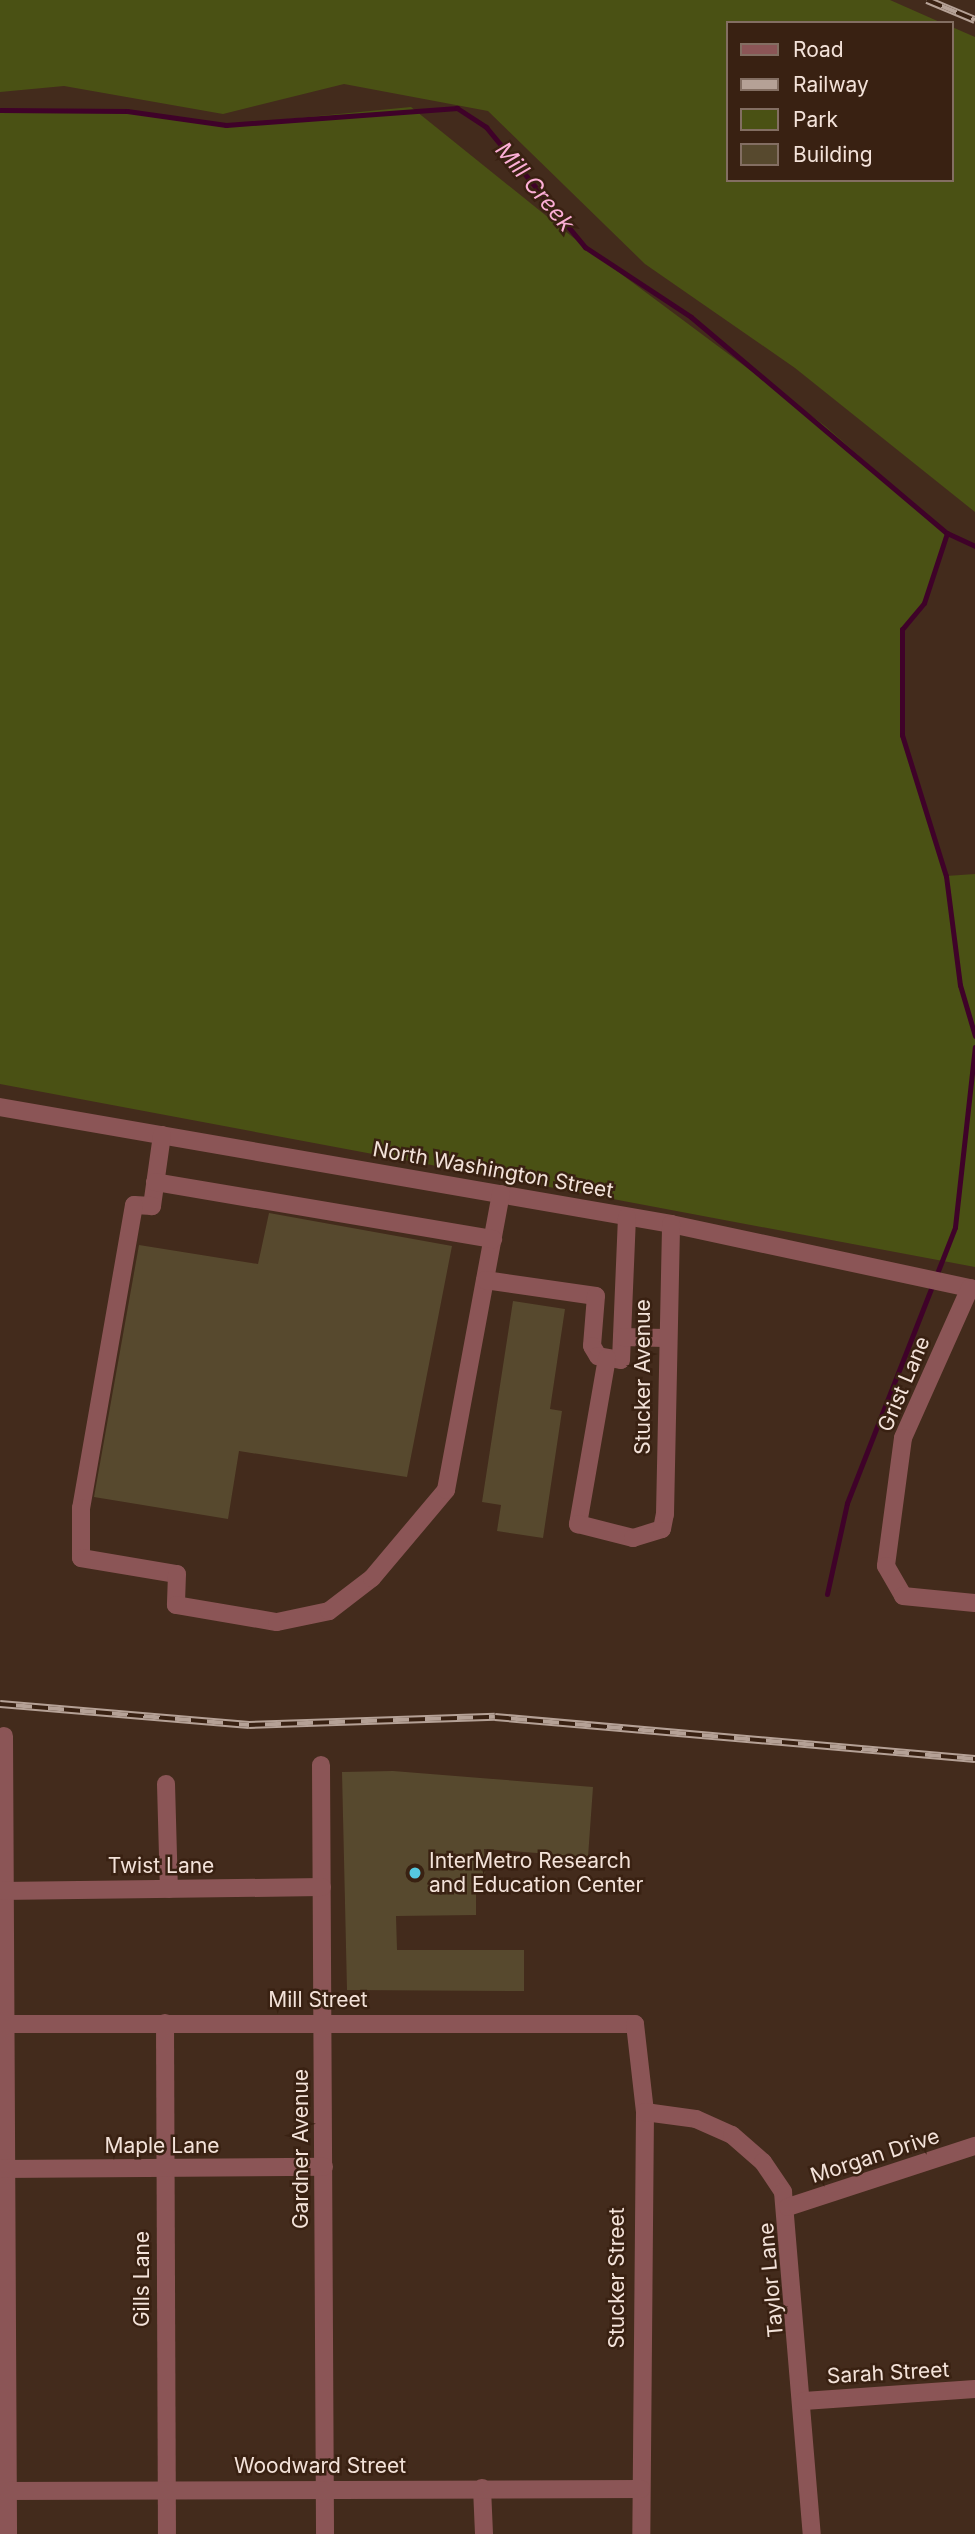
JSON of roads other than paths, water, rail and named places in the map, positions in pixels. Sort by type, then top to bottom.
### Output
[{"type":"street","name":"North Washington Street","points":[[0,1107],[671,1224],[973,1289]]},
{"type":"street","points":[[162,1135],[152,1206],[134,1205],[81,1508],[81,1558],[177,1573],[176,1605],[276,1622],[329,1611],[372,1578],[446,1490],[501,1194]]},
{"type":"street","points":[[155,1182],[493,1238]]},
{"type":"street","points":[[485,1280],[596,1296],[592,1346],[607,1358],[621,1360],[627,1217]]},
{"type":"street","name":"Stucker Avenue","points":[[607,1358],[578,1524],[633,1538],[662,1530],[665,1338],[671,1224]]},
{"type":"street","name":"Grist Lane","points":[[973,1289],[903,1438],[886,1566],[892,1585],[903,1596],[975,1603]]},
{"type":"street","points":[[622,1337],[665,1338]]},
{"type":"street","points":[[4,1736],[4,2491],[8,2534]]},
{"type":"street","name":"Gardner Avenue","points":[[321,1765],[325,2534]]},
{"type":"street","points":[[166,1784],[169,1889]]},
{"type":"street","name":"Twist Lane","points":[[2,1891],[322,1887]]},
{"type":"street","name":"Gills Lane","points":[[164,2023],[167,2534]]},
{"type":"street","name":"Mill Street","points":[[2,2024],[635,2024]]},
{"type":"street","name":"Stucker Street","points":[[635,2024],[645,2112],[641,2534]]},
{"type":"street","name":"Taylor Lane","points":[[645,2112],[696,2119],[732,2135],[775,2176],[788,2207],[812,2534]]},
{"type":"street","name":"Morgan Drive","points":[[788,2207],[975,2146]]},
{"type":"street","name":"Maple Lane","points":[[3,2169],[324,2167]]},
{"type":"street","name":"Sarah Street","points":[[804,2400],[975,2389]]},
{"type":"street","points":[[482,2488],[484,2534]]},
{"type":"street","name":"Woodward Street","points":[[4,2491],[641,2489]]},
{"type":"waterway","name":"Mill Creek","points":[[0,110],[127,111],[226,125],[457,108],[486,127],[585,247],[691,317],[947,533],[975,546]]},
{"type":"waterway","points":[[947,533],[924,603],[902,629],[902,735],[946,876],[960,985],[975,1036]]},
{"type":"waterway","points":[[827,1594],[847,1503],[955,1227],[975,1047]]},
{"type":"railway","points":[[927,0],[975,20]]},
{"type":"railway","points":[[0,1704],[249,1725],[495,1717],[975,1759]]},
{"type":"place","name":"InterMetro Research and Education Center","points":[[415,1873]]}]
